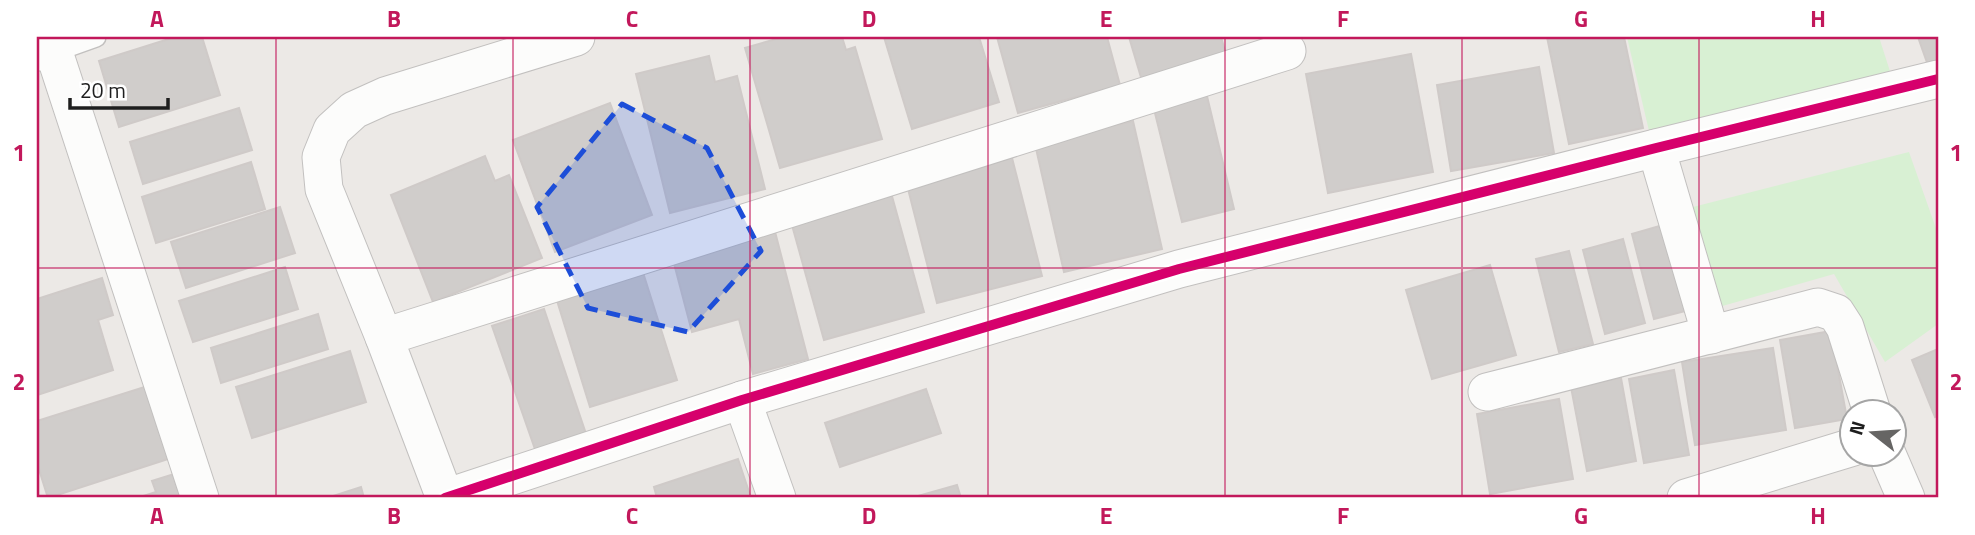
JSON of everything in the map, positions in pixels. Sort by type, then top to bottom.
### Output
[{"type":"street","points":[[576,37],[385,96],[354,110],[332,130],[321,157],[324,188],[445,498],[742,400],[1179,269],[1938,79]]},
{"type":"street","points":[[384,337],[1287,51]]},
{"type":"street","points":[[45,52],[200,498]]},
{"type":"street","points":[[1656,148],[1711,335]]},
{"type":"street","points":[[1487,392],[1818,307],[1836,313],[1845,327],[1868,398]]},
{"type":"street","points":[[742,400],[777,498]]},
{"type":"street","points":[[1686,498],[1839,451]]},
{"type":"street","points":[[1893,468],[1906,498]]},
{"type":"lane","points":[[45,52],[96,37]]},
{"type":"highlighted area","points":[[622,104],[707,148],[761,251],[688,332],[588,308],[537,207]]},
{"type":"green space","points":[[1627,37],[1879,37],[1896,90],[1653,148]]},
{"type":"green space","points":[[1909,152],[1938,234],[1938,324],[1885,362],[1834,274],[1712,309],[1689,208]]},
{"type":"building","points":[[175,37],[202,37],[220,95],[119,127],[99,61]]},
{"type":"building","points":[[783,37],[842,37],[846,50],[855,47],[882,139],[780,168],[745,48]]},
{"type":"building","points":[[884,37],[979,37],[999,102],[912,129]]},
{"type":"building","points":[[997,37],[1107,37],[1120,85],[1018,113]]},
{"type":"building","points":[[1129,37],[1221,37],[1227,58],[1143,84]]},
{"type":"building","points":[[1547,37],[1624,37],[1643,128],[1569,144]]},
{"type":"building","points":[[1918,37],[1938,37],[1938,68],[1930,71]]},
{"type":"building","points":[[1411,54],[1433,172],[1328,193],[1306,74]]},
{"type":"building","points":[[709,56],[715,82],[737,76],[765,189],[670,213],[636,74]]},
{"type":"building","points":[[1539,67],[1554,153],[1451,171],[1437,85]]},
{"type":"building","points":[[1206,92],[1234,209],[1182,222],[1153,105]]},
{"type":"building","points":[[610,103],[652,215],[555,252],[513,140]]},
{"type":"building","points":[[239,108],[252,150],[143,184],[130,142]]},
{"type":"building","points":[[1133,121],[1162,249],[1064,272],[1035,144]]},
{"type":"building","points":[[1010,150],[1042,276],[937,303],[905,177]]},
{"type":"building","points":[[485,156],[495,181],[509,175],[542,258],[433,302],[391,195]]},
{"type":"building","points":[[251,162],[265,209],[156,243],[142,197]]},
{"type":"building","points":[[890,189],[924,312],[824,340],[790,218]]},
{"type":"building","points":[[280,207],[295,253],[186,288],[171,242]]},
{"type":"building","points":[[1670,223],[1693,309],[1654,319],[1632,234]]},
{"type":"building","points":[[773,224],[808,359],[753,374],[739,319],[692,332],[671,252]]},
{"type":"building","points":[[1623,239],[1645,323],[1605,334],[1583,250]]},
{"type":"building","points":[[1569,251],[1593,344],[1559,352],[1536,259]]},
{"type":"building","points":[[640,263],[677,380],[590,407],[554,291]]},
{"type":"building","points":[[1490,265],[1516,355],[1432,379],[1406,290]]},
{"type":"building","points":[[285,267],[298,309],[193,342],[179,301]]},
{"type":"building","points":[[102,278],[113,315],[98,320],[113,370],[37,395],[37,299]]},
{"type":"building","points":[[544,309],[586,434],[536,452],[492,326]]},
{"type":"building","points":[[318,314],[328,349],[221,383],[211,348]]},
{"type":"building","points":[[1831,331],[1843,398],[1839,398],[1839,420],[1795,428],[1780,340]]},
{"type":"building","points":[[1773,348],[1786,430],[1695,445],[1682,362]]},
{"type":"building","points":[[1938,349],[1938,415],[1935,417],[1912,360]]},
{"type":"building","points":[[350,351],[366,402],[252,438],[236,387]]},
{"type":"building","points":[[1674,370],[1689,455],[1644,463],[1629,379]]},
{"type":"building","points":[[1621,378],[1636,461],[1587,471],[1571,387]]},
{"type":"building","points":[[154,384],[177,456],[48,498],[37,463],[37,421]]},
{"type":"building","points":[[926,389],[941,433],[840,467],[825,423]]},
{"type":"building","points":[[1559,399],[1573,479],[1490,494],[1477,414]]},
{"type":"building","points":[[738,459],[751,498],[657,498],[654,487]]},
{"type":"building","points":[[187,470],[196,498],[137,498],[156,492],[152,481]]},
{"type":"building","points":[[957,485],[961,498],[911,498]]},
{"type":"building","points":[[361,487],[364,498],[327,498]]},
{"type":"cycle path","points":[[445,498],[742,400],[1179,269],[1938,79]]}]
